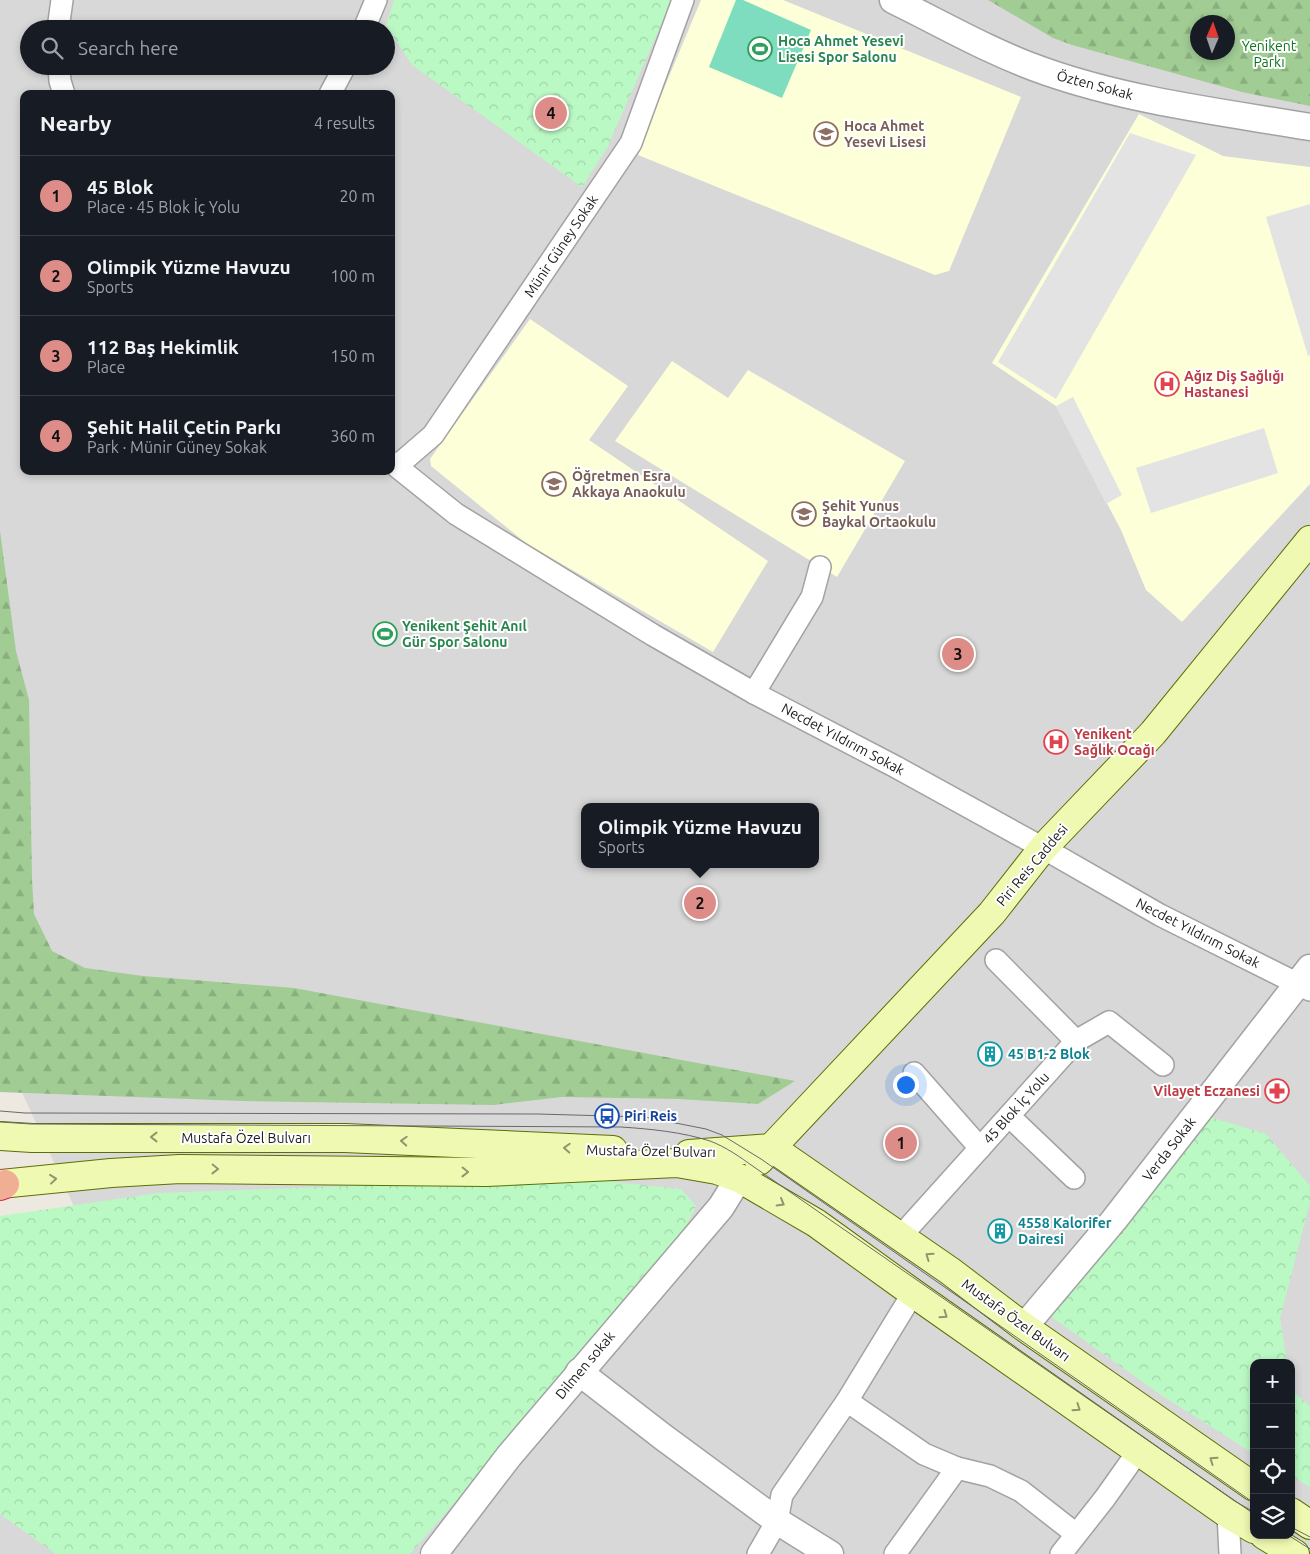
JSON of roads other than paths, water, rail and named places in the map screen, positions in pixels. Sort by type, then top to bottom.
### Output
[{"type":"main road","name":"Piri Reis Caddesi","points":[[739,1178],[772,1148],[992,913],[1043,848],[1152,733],[1310,540]]},
{"type":"main road","name":"Mustafa Özel Bulvarı","points":[[0,1136],[32,1138],[345,1138],[698,1154],[772,1148],[950,1271],[1024,1327],[1250,1484]]},
{"type":"main road","points":[[2,1185],[111,1173],[180,1169],[486,1172],[677,1163],[717,1170],[739,1178],[816,1224],[1228,1514],[1250,1527]]},
{"type":"main road","points":[[1295,1515],[1310,1525]]},
{"type":"main road","points":[[1271,1539],[1295,1554]]},
{"type":"street","points":[[59,20],[62,0]]},
{"type":"street","points":[[368,20],[376,0]]},
{"type":"street","name":"Münir Güney Sokak","points":[[395,463],[432,435],[631,143],[682,0]]},
{"type":"street","name":"Özten Sokak","points":[[893,0],[979,43],[1042,70],[1103,90],[1310,126]]},
{"type":"street","points":[[60,75],[63,90]]},
{"type":"street","points":[[332,90],[340,75]]},
{"type":"street","name":"Necdet Yıldırım Sokak","points":[[395,465],[456,514],[653,635],[754,693],[896,767],[1160,915],[1214,943],[1306,980]]},
{"type":"street","points":[[754,693],[812,597],[820,567]]},
{"type":"street","points":[[996,960],[1076,1041]]},
{"type":"street","name":"Verda Sokak","points":[[1024,1327],[1114,1220],[1306,980]]},
{"type":"street","name":"45 Blok İç Yolu","points":[[900,1236],[1076,1041],[1109,1022],[1163,1065]]},
{"type":"street","points":[[914,1073],[980,1148]]},
{"type":"street","points":[[1009,1116],[1074,1178]]},
{"type":"street","name":"Dilmen sokak","points":[[434,1554],[509,1456],[721,1207],[739,1178]]},
{"type":"street","points":[[758,1554],[777,1521],[782,1495],[847,1401],[913,1293]]},
{"type":"street","points":[[579,1372],[777,1521],[830,1554]]},
{"type":"street","points":[[847,1401],[924,1454],[957,1468],[990,1476],[1021,1491],[1076,1534]]},
{"type":"street","points":[[1061,1554],[1105,1498],[1139,1450]]},
{"type":"street","points":[[894,1554],[957,1468]]},
{"type":"street","points":[[1228,1514],[1230,1554]]},
{"type":"tram line","points":[[0,1111],[25,1113],[538,1114],[645,1117],[706,1129],[722,1135],[761,1159],[1250,1500]]},
{"type":"tram line","points":[[0,1122],[31,1124],[621,1127],[666,1131],[710,1141],[727,1149],[1250,1511]]},
{"type":"tram line","points":[[1295,1529],[1310,1537]]},
{"type":"tram line","points":[[1294,1539],[1310,1549]]},
{"type":"place","name":"Hoca Ahmet Yesevi Lisesi Spor Salonu","points":[[760,49]]},
{"type":"place","name":"Şehit Halil Çetin Parkı","points":[[551,113]]},
{"type":"place","name":"Hoca Ahmet Yesevi Lisesi","points":[[826,134]]},
{"type":"place","name":"Ağız Diş Sağlığı Hastanesi","points":[[1167,384]]},
{"type":"place","name":"Öğretmen Esra Akkaya Anaokulu","points":[[554,484]]},
{"type":"place","name":"Şehit Yunus Baykal Ortaokulu","points":[[804,514]]},
{"type":"place","name":"Yenikent Şehit Anıl Gür Spor Salonu","points":[[385,634]]},
{"type":"place","name":"112 Baş Hekimlik","points":[[958,654]]},
{"type":"place","name":"Yenikent Sağlık Ocağı","points":[[1056,742]]},
{"type":"place","name":"Olimpik Yüzme Havuzu","points":[[700,903]]},
{"type":"place","name":"45 B1-2 Blok","points":[[990,1054]]},
{"type":"place","name":"Vilayet Eczanesi","points":[[1277,1091]]},
{"type":"place","name":"Piri Reis","points":[[607,1116]]},
{"type":"place","name":"45 Blok","points":[[901,1143]]},
{"type":"place","name":"4558 Kalorifer Dairesi","points":[[1000,1231]]},
{"type":"park label","name":"Yenikent Parkı","points":[[1269,54]]}]
